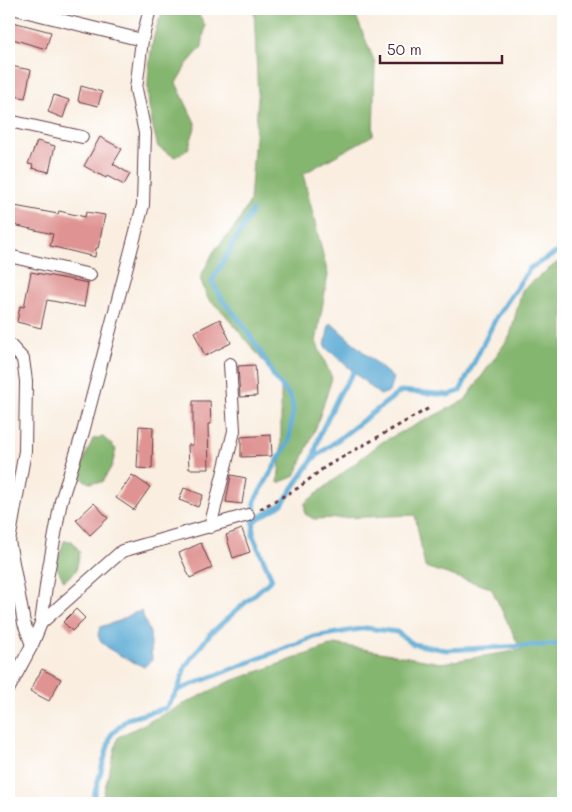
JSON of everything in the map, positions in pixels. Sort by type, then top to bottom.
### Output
[{"type":"street","points":[[16,9],[142,40]]},
{"type":"street","points":[[9,688],[32,645],[41,623],[61,501],[83,432],[143,205],[145,133],[136,89],[142,40],[150,9]]},
{"type":"street","points":[[9,122],[82,137]]},
{"type":"street","points":[[9,256],[90,275]]},
{"type":"street","points":[[9,344],[23,359],[26,381],[25,450],[10,541],[24,623],[32,645]]},
{"type":"street","points":[[210,527],[234,431],[230,364]]},
{"type":"street","points":[[41,623],[122,552],[248,515]]},
{"type":"path","points":[[248,515],[298,488],[325,467],[431,406]]},
{"type":"green space","points":[[166,9],[196,9],[205,25],[202,47],[187,64],[176,83],[196,125],[188,149],[175,157],[158,147],[148,101],[152,45],[161,15]]},
{"type":"green space","points":[[254,9],[353,9],[375,63],[373,135],[303,174],[328,275],[316,342],[332,378],[317,425],[295,476],[278,483],[281,448],[281,383],[223,312],[208,299],[200,278],[214,251],[238,223],[250,201],[258,98]]},
{"type":"green space","points":[[563,258],[563,803],[101,803],[118,737],[226,683],[335,644],[441,663],[521,650],[491,588],[425,567],[415,515],[314,519],[305,514],[305,503],[382,442],[465,400],[510,336],[522,290]]},
{"type":"green space","points":[[103,437],[116,449],[112,466],[102,482],[89,483],[79,477],[85,457],[93,439]]},
{"type":"green space","points":[[64,541],[72,541],[80,552],[76,571],[64,581],[56,566]]},
{"type":"water","points":[[329,324],[332,324],[393,378],[389,392],[380,395],[325,347]]},
{"type":"water","points":[[141,611],[150,633],[152,660],[144,667],[111,650],[100,640],[98,635],[100,627]]},
{"type":"building","points":[[9,21],[51,32],[46,49],[9,38]]},
{"type":"building","points":[[10,66],[31,70],[25,98],[9,95]]},
{"type":"building","points":[[81,86],[102,92],[98,106],[78,101]]},
{"type":"building","points":[[54,95],[69,100],[63,118],[48,112]]},
{"type":"building","points":[[100,137],[122,149],[113,164],[130,174],[124,185],[84,166]]},
{"type":"building","points":[[37,141],[55,146],[49,172],[32,168],[33,165],[28,164]]},
{"type":"building","points":[[9,205],[58,214],[59,211],[85,217],[86,212],[105,215],[95,257],[50,246],[53,234],[9,224]]},
{"type":"building","points":[[31,272],[88,283],[84,307],[47,300],[41,328],[17,322],[20,306],[24,307]]},
{"type":"building","points":[[220,319],[231,343],[205,356],[194,332]]},
{"type":"building","points":[[255,365],[257,396],[240,397],[238,366]]},
{"type":"building","points":[[193,401],[210,401],[211,424],[208,424],[209,469],[189,469],[188,445],[193,445]]},
{"type":"building","points":[[139,426],[153,427],[152,469],[137,468]]},
{"type":"building","points":[[271,435],[272,456],[241,457],[241,437]]},
{"type":"building","points":[[132,475],[150,487],[134,510],[116,498]]},
{"type":"building","points":[[231,475],[246,478],[242,504],[226,502]]},
{"type":"building","points":[[184,488],[203,495],[198,507],[179,500]]},
{"type":"building","points":[[94,503],[108,518],[90,535],[76,520]]},
{"type":"building","points":[[242,529],[250,552],[233,558],[226,535]]},
{"type":"building","points":[[201,543],[212,568],[190,578],[179,553]]},
{"type":"building","points":[[76,609],[85,618],[72,631],[63,622]]},
{"type":"building","points":[[42,669],[61,679],[49,701],[30,691]]},
{"type":"waterway","points":[[178,690],[185,667],[210,634],[272,579],[253,536],[255,500],[289,441],[293,407],[291,398],[275,378],[242,323],[223,301],[212,281],[252,211]]},
{"type":"waterway","points":[[313,459],[401,391],[449,395],[460,391],[496,318],[530,268],[563,249]]},
{"type":"waterway","points":[[254,521],[282,504],[313,459],[320,434],[340,393],[353,373]]},
{"type":"waterway","points":[[92,803],[111,735],[127,719],[166,708],[178,690],[314,637],[366,628],[397,632],[413,644],[446,650],[563,644]]}]
